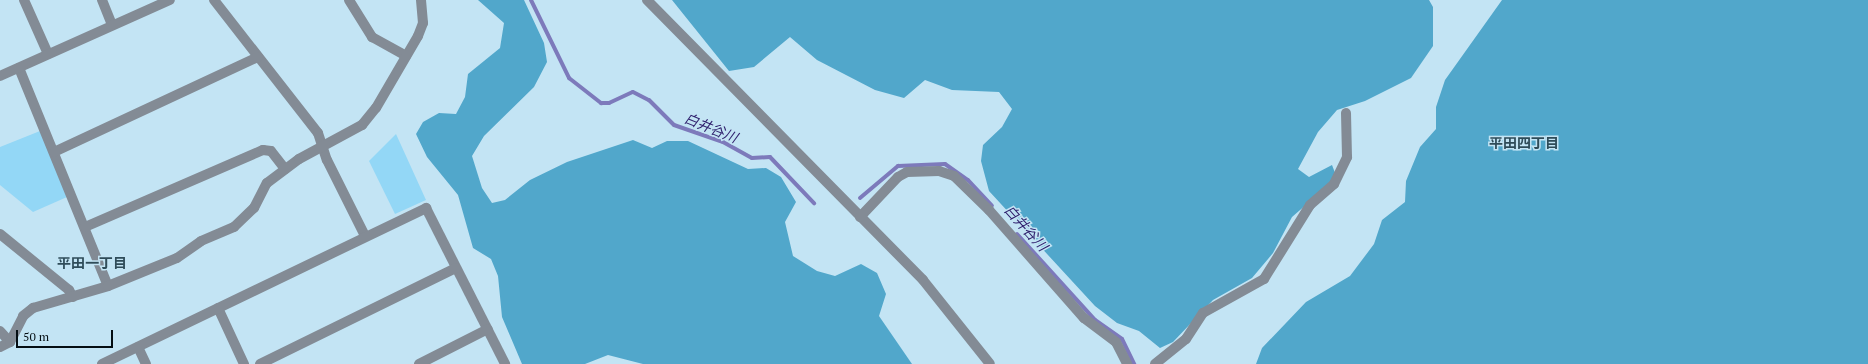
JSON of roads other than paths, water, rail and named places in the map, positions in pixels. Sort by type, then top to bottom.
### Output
[{"type":"street","points":[[24,0],[48,54]]},
{"type":"street","points":[[102,0],[112,25]]},
{"type":"street","points":[[0,76],[170,0]]},
{"type":"street","points":[[214,0],[318,133],[327,160],[365,236]]},
{"type":"street","points":[[349,0],[372,37],[406,56]]},
{"type":"street","points":[[0,347],[10,342],[23,316],[33,308],[108,286],[177,258],[202,241],[234,227],[254,208],[267,183],[285,169],[323,145],[362,125],[376,108],[423,23],[421,0]]},
{"type":"street","points":[[647,0],[923,280],[990,364]]},
{"type":"street","points":[[54,152],[258,57]]},
{"type":"street","points":[[19,68],[108,286]]},
{"type":"street","points":[[1155,364],[1186,339],[1204,313],[1264,279],[1310,205],[1334,184],[1347,157],[1346,113]]},
{"type":"street","points":[[85,227],[263,150],[270,151],[285,169]]},
{"type":"street","points":[[860,217],[898,177],[907,172],[939,171],[954,176],[989,210],[1084,318],[1116,342],[1127,364]]},
{"type":"street","points":[[102,364],[365,236],[426,208],[505,364]]},
{"type":"street","points":[[0,234],[69,290],[73,297]]},
{"type":"street","points":[[260,364],[456,268]]},
{"type":"street","points":[[218,308],[244,364]]},
{"type":"street","points":[[419,364],[488,329]]},
{"type":"street","points":[[0,331],[10,342]]},
{"type":"street","points":[[138,347],[146,364]]},
{"type":"waterway","name":"白井谷川","points":[[531,0],[569,78],[601,103],[609,103],[633,92],[649,100],[674,125],[723,142],[752,158],[770,157],[814,203]]},
{"type":"waterway","name":"白井谷川","points":[[860,198],[898,166],[945,164],[968,180],[992,206]]},
{"type":"waterway","name":"白井谷川","points":[[1017,234],[1095,320],[1122,339],[1134,364]]},
{"type":"district","name":"平田四丁目","points":[[1524,143]]},
{"type":"district","name":"平田一丁目","points":[[92,263]]}]
